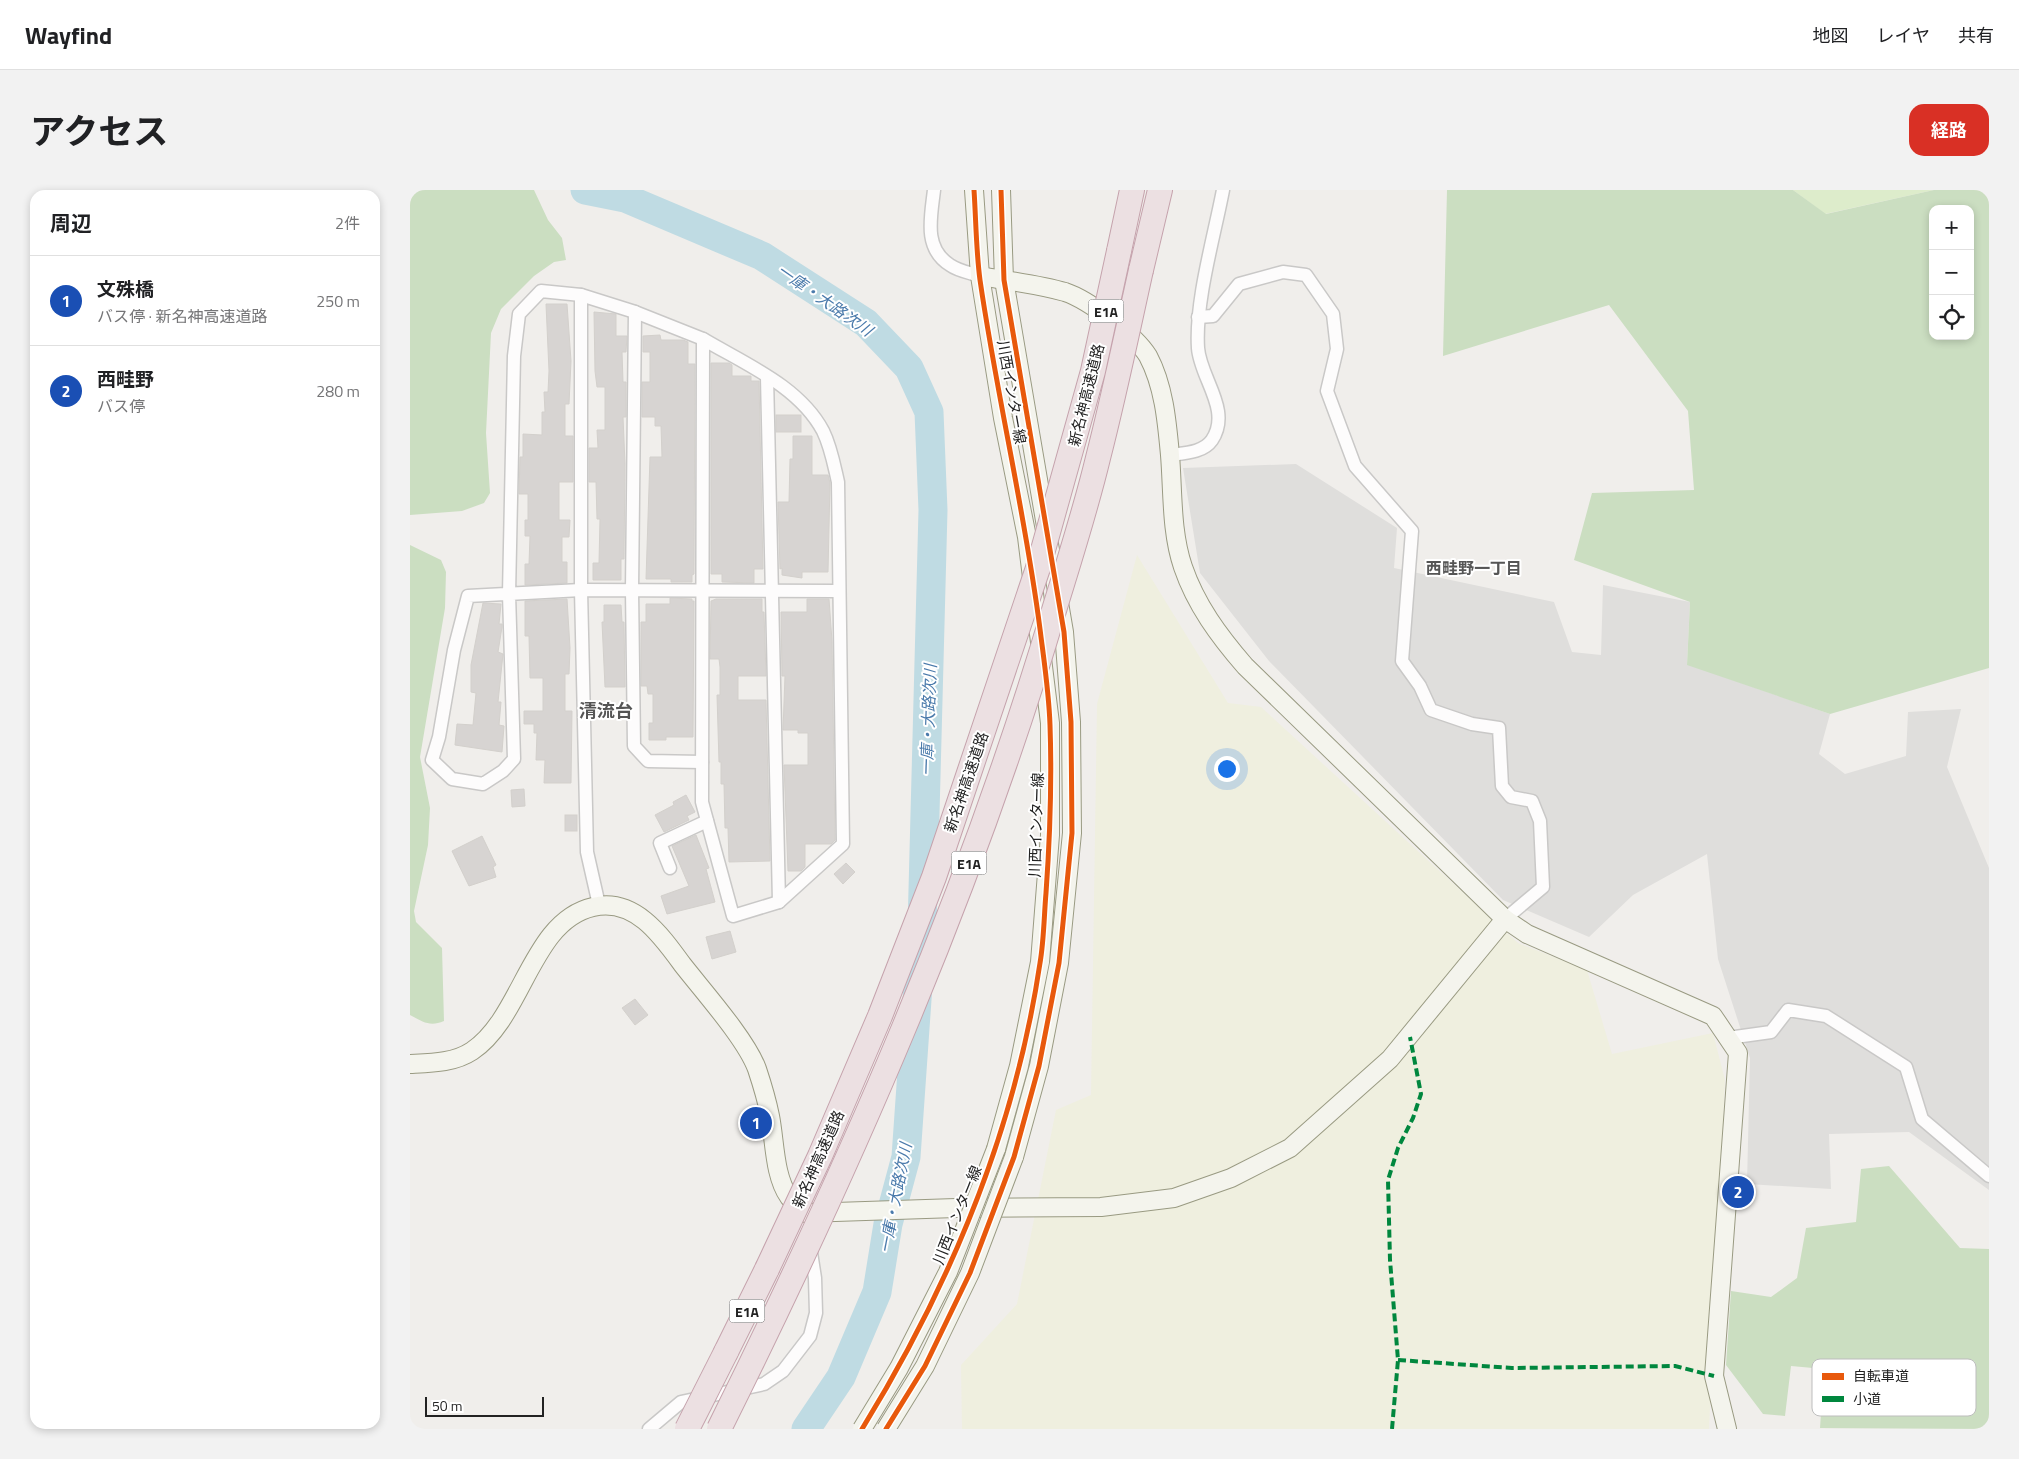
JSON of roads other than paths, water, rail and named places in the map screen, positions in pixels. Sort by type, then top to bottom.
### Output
[{"type":"highway","points":[[1115,250],[1121,190]]},
{"type":"highway","points":[[1115,250],[1132,190]]},
{"type":"highway","name":"新名神高速道路","points":[[719,1429],[780,1307],[846,1162],[908,1017],[968,865],[1021,715],[1063,582],[1098,459],[1160,190]]},
{"type":"highway","name":"新名神高速道路","points":[[688,1429],[820,1156],[880,1016],[934,877],[1038,568],[1093,370],[1115,250]]},
{"type":"street","points":[[934,190],[929,227],[934,250],[950,266],[980,276],[1065,292],[1090,303],[1118,325],[1147,356],[1162,394],[1170,455],[1172,510],[1182,566],[1195,597],[1219,636],[1245,666],[1505,919],[1527,934],[1712,1016],[1738,1053],[1714,1376],[1727,1429]]},
{"type":"street","name":"川西インター線","points":[[862,1429],[900,1368],[948,1272],[996,1150],[1019,1066],[1040,962],[1050,835],[1050,723],[1026,537],[1003,418],[980,276],[974,190]]},
{"type":"street","name":"川西インター線","points":[[886,1429],[925,1366],[970,1273],[1014,1157],[1039,1066],[1059,963],[1072,833],[1072,731],[1064,632],[1004,280],[1001,190]]},
{"type":"street","points":[[1170,455],[1198,450],[1212,440],[1217,425],[1218,407],[1198,350],[1198,317],[1223,190]]},
{"type":"street","points":[[805,1213],[956,1208],[1101,1207],[1174,1198],[1231,1178],[1290,1148],[1390,1060],[1505,919],[1543,887],[1540,821],[1532,801],[1511,797],[1502,786],[1499,728],[1472,724],[1431,710],[1420,686],[1402,661],[1412,531],[1355,466],[1327,391],[1337,349],[1332,314],[1306,275],[1283,272],[1239,284],[1213,316],[1198,317]]},
{"type":"street","points":[[703,339],[703,589],[702,802],[732,916],[779,902],[843,844],[838,591],[838,482],[831,451],[823,431],[786,388],[703,339],[635,312],[581,295],[542,291],[519,314],[514,356],[509,594],[514,759],[503,771],[483,784],[452,779],[432,760],[439,737],[454,650],[468,596],[509,594],[581,590],[703,589],[838,591]]},
{"type":"street","points":[[581,295],[581,590],[587,852],[599,905]]},
{"type":"street","points":[[635,312],[632,590],[634,746],[648,761],[702,762]]},
{"type":"street","points":[[767,377],[779,902]]},
{"type":"street","points":[[670,868],[660,843],[706,821]]},
{"type":"street","points":[[410,1064],[454,1059],[471,1052],[493,1031],[544,947],[562,922],[578,910],[599,905],[621,906],[642,918],[665,941],[742,1043],[758,1075],[770,1115],[780,1175],[788,1196],[805,1213],[815,1278],[816,1313],[810,1336],[783,1371],[764,1384],[681,1402],[649,1429]]},
{"type":"street","points":[[1728,1038],[1771,1032],[1788,1010],[1826,1016],[1906,1067],[1922,1119],[1989,1176]]},
{"type":"waterway","name":"一庫・大路次川","points":[[585,190],[625,198],[762,256],[866,323],[909,368],[929,412],[933,510],[922,928],[906,1157],[888,1224],[877,1292],[841,1377],[806,1429]]},
{"type":"place","name":"文殊橋","points":[[756,1123]]},
{"type":"place","name":"西畦野","points":[[1738,1192]]},
{"type":"district","name":"西畦野一丁目","points":[[1474,568]]},
{"type":"district","name":"清流台","points":[[606,710]]}]
